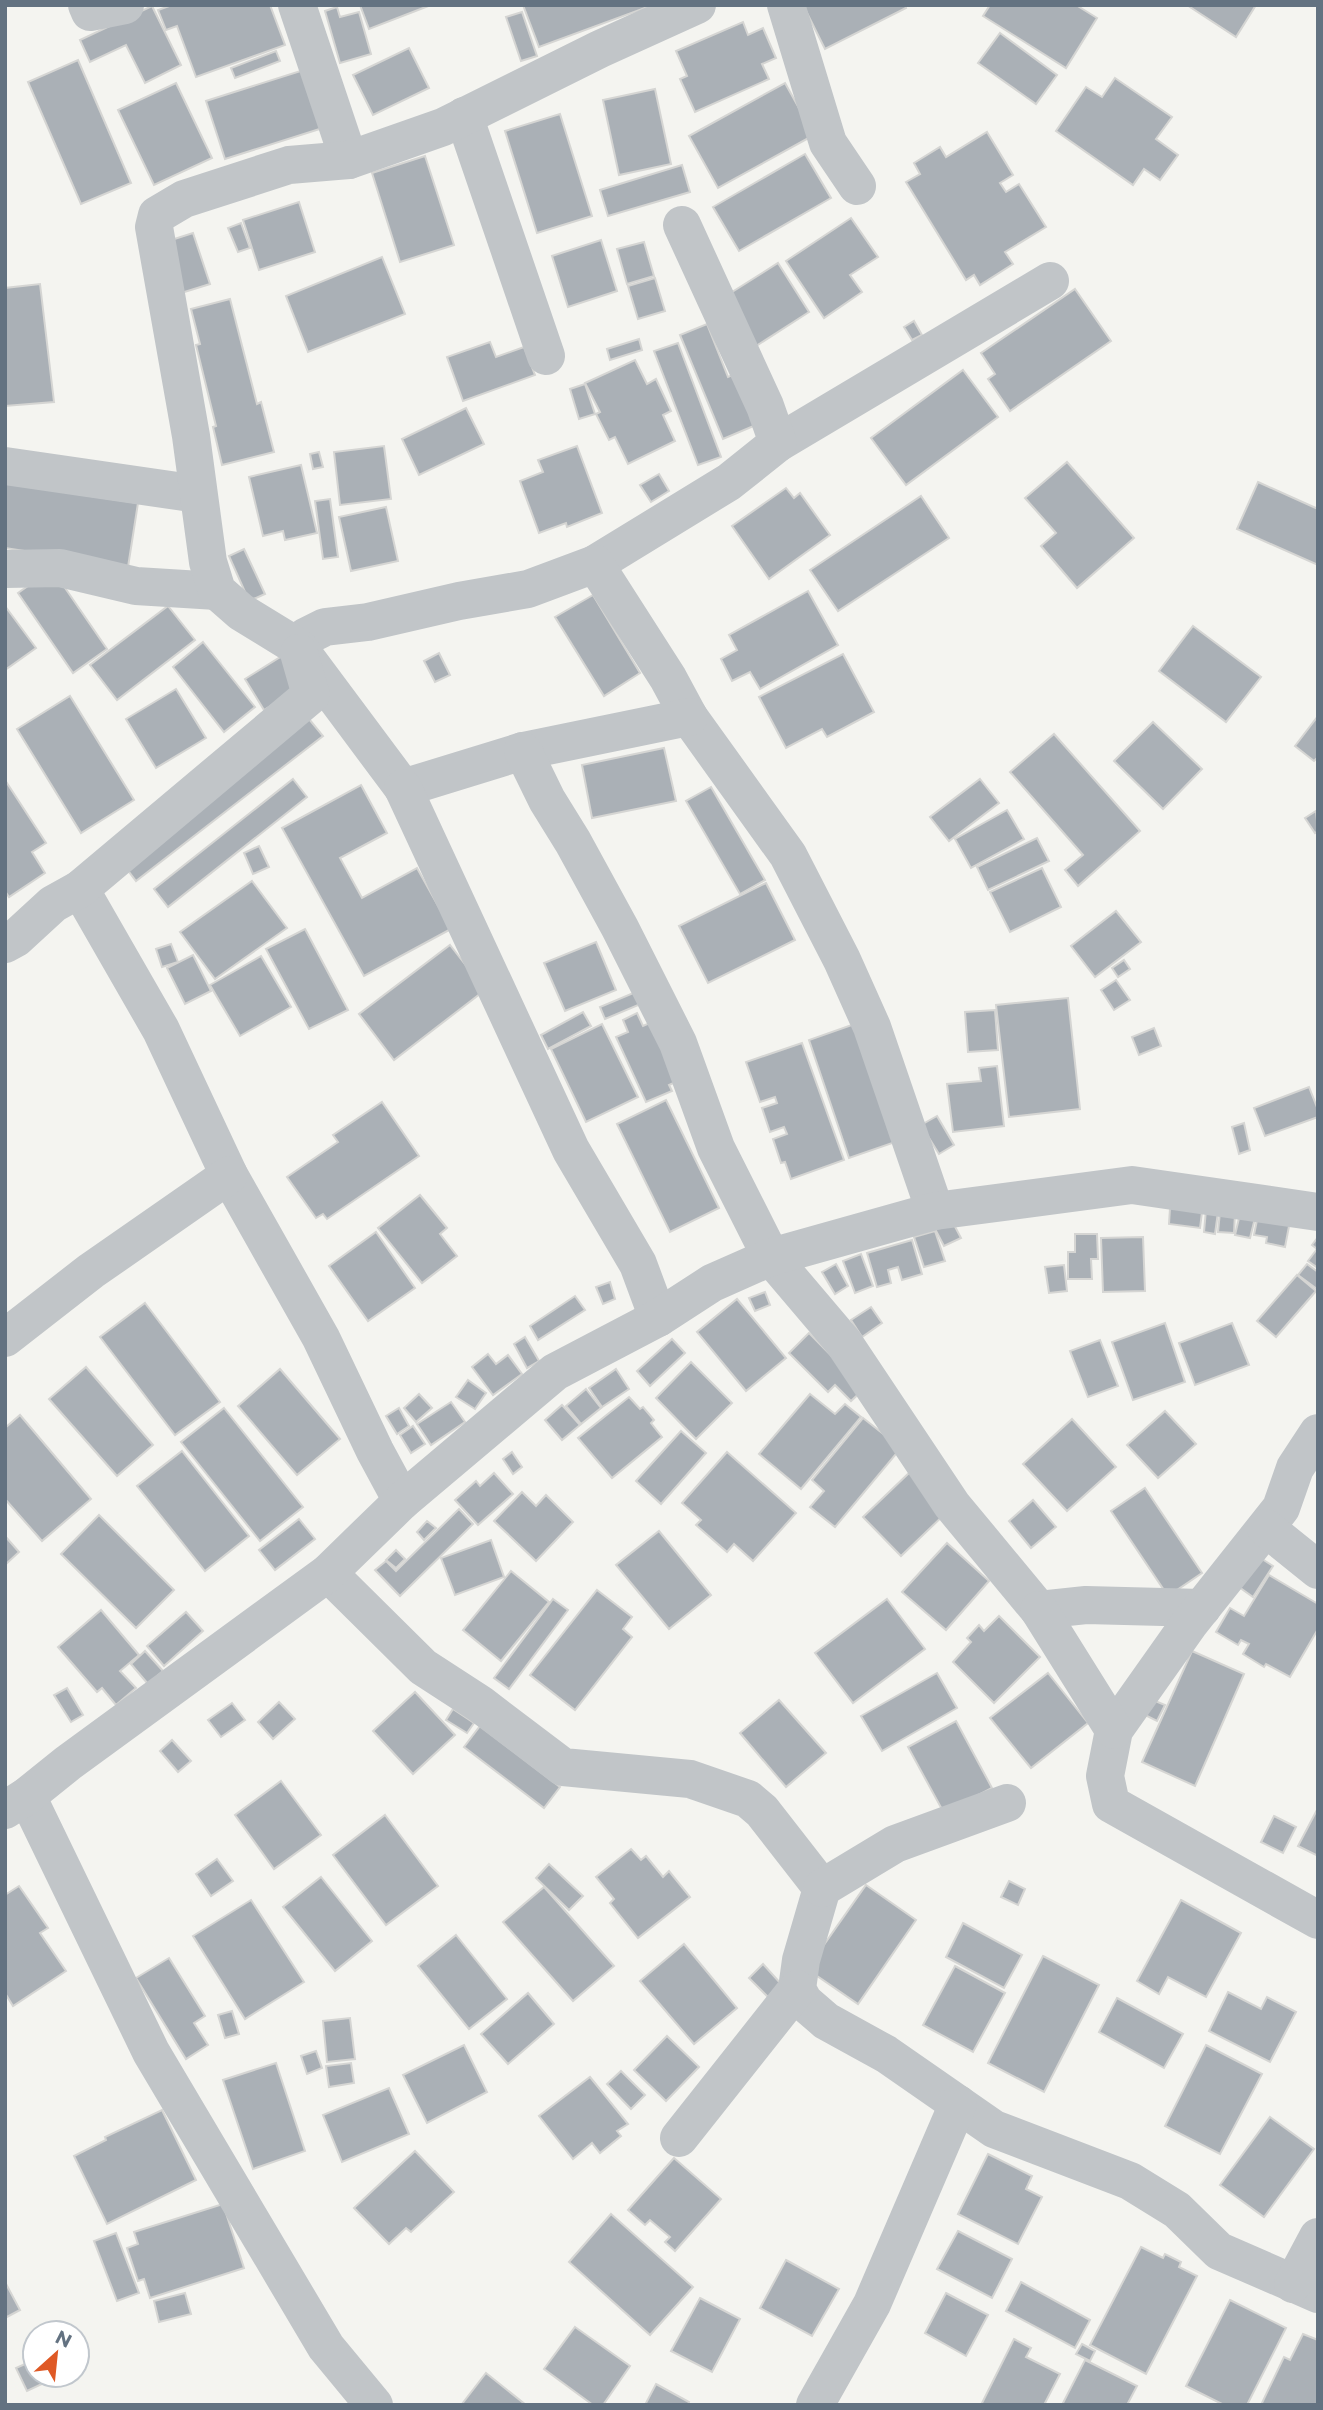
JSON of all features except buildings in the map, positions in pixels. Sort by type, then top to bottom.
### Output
[{"type":"street","points":[[88,5],[90,12],[125,5]]},
{"type":"street","points":[[297,5],[349,160]]},
{"type":"street","points":[[658,1318],[638,1264],[571,1150],[403,788],[298,648],[241,612],[217,591],[208,562],[191,436],[154,227],[157,215],[184,199],[289,165],[349,160],[443,127],[697,5]]},
{"type":"street","points":[[786,5],[828,143],[857,186]]},
{"type":"street","points":[[464,116],[546,356]]},
{"type":"street","points":[[682,225],[765,406],[778,443]]},
{"type":"street","points":[[9,935],[80,889],[311,695],[298,648],[305,637],[325,627],[368,622],[459,601],[528,589],[594,564],[719,488],[778,443],[1050,281]]},
{"type":"street","points":[[5,466],[198,494]]},
{"type":"street","points":[[594,564],[690,717],[788,855],[842,960],[872,1027],[935,1211]]},
{"type":"street","points":[[5,569],[60,568],[136,586],[217,591]]},
{"type":"street","points":[[403,788],[523,751],[690,717]]},
{"type":"street","points":[[523,751],[547,800],[620,928],[678,1043],[716,1148],[771,1257],[844,1343],[952,1505],[1039,1610],[1114,1730]]},
{"type":"street","points":[[80,889],[161,1030],[229,1175],[321,1338],[402,1501]]},
{"type":"street","points":[[5,1338],[91,1271],[229,1175]]},
{"type":"street","points":[[374,2405],[326,2347],[151,2052],[16,1803],[328,1573],[402,1501],[555,1372],[658,1318],[712,1283],[771,1257],[935,1211],[1132,1185],[1318,1212]]},
{"type":"street","points":[[1318,1433],[1295,1468],[1281,1508],[1202,1608],[1114,1730],[1105,1776],[1111,1804],[1318,1920]]},
{"type":"street","points":[[1266,1528],[1318,1570]]},
{"type":"street","points":[[328,1573],[423,1667],[480,1704],[563,1767],[690,1779],[748,1799],[762,1811],[821,1888]]},
{"type":"street","points":[[1039,1610],[1086,1605],[1202,1608]]},
{"type":"street","points":[[680,2138],[797,1989],[801,1960],[821,1888],[895,1844],[1007,1803]]},
{"type":"street","points":[[797,1989],[804,2003],[826,2021],[886,2054],[994,2129],[1130,2181],[1177,2210],[1219,2251],[1306,2289],[1318,2237]]},
{"type":"street","points":[[831,2396],[958,2104]]}]
